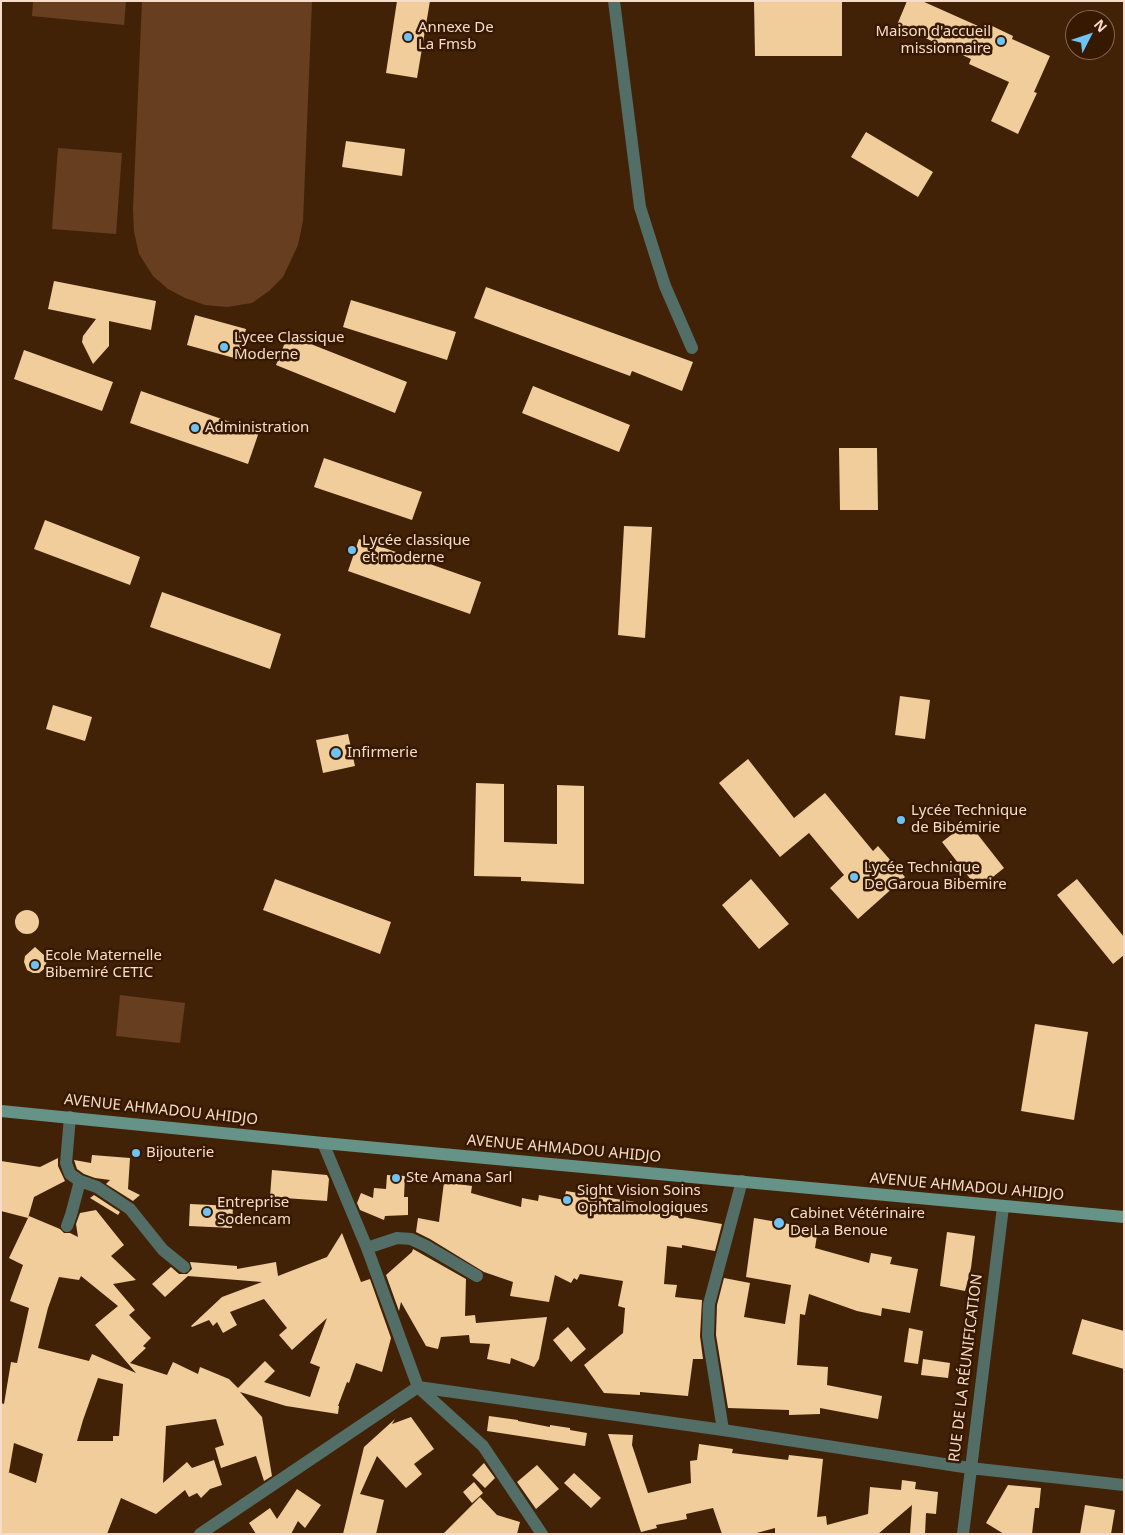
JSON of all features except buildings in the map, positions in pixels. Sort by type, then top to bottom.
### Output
[{"type":"main road","name":"AVENUE AHMADOU AHIDJO","points":[[1,1110],[323,1143],[1124,1218]]},
{"type":"street","points":[[614,1],[640,207],[665,286],[692,348]]},
{"type":"street","points":[[70,1117],[66,1163],[70,1174],[80,1181],[98,1187],[130,1209],[163,1250],[184,1267]]},
{"type":"street","points":[[323,1143],[367,1248],[418,1387],[483,1446],[542,1534]]},
{"type":"street","points":[[67,1226],[80,1181]]},
{"type":"street","points":[[723,1430],[708,1336],[709,1304],[742,1182]]},
{"type":"street","name":"RUE DE LA RÉUNIFICATION","points":[[963,1534],[1003,1207]]},
{"type":"street","points":[[367,1248],[398,1238],[410,1239],[426,1246],[477,1276]]},
{"type":"street","points":[[200,1534],[418,1387],[723,1430],[970,1468],[1124,1485]]},
{"type":"shaded area","points":[[33,1],[126,1],[124,25],[32,16]]},
{"type":"shaded area","points":[[142,1],[312,1],[303,221],[298,245],[283,277],[269,291],[252,303],[227,307],[205,305],[185,298],[168,289],[153,276],[139,254],[134,232],[133,209]]},
{"type":"shaded area","points":[[58,148],[122,153],[116,234],[52,229]]},
{"type":"shaded area","points":[[120,995],[185,1003],[180,1043],[116,1036]]},
{"type":"place","name":"Annexe De La Fmsb","points":[[408,37]]},
{"type":"place","name":"Maison d'accueil missionnaire","points":[[1001,41]]},
{"type":"place","name":"Lycee Classique Moderne","points":[[224,347]]},
{"type":"place","name":"Administration","points":[[195,428]]},
{"type":"place","name":"Lycée classique et moderne","points":[[352,550]]},
{"type":"place","name":"Infirmerie","points":[[336,753]]},
{"type":"place","name":"Lycée Technique de Bibémirie","points":[[901,820]]},
{"type":"place","name":"Lycée Technique De Garoua Bibemire","points":[[854,877]]},
{"type":"place","name":"Ecole Maternelle Bibemiré CETIC","points":[[35,965]]},
{"type":"place","name":"Bijouterie","points":[[136,1153]]},
{"type":"place","name":"Ste Amana Sarl","points":[[396,1178]]},
{"type":"place","name":"Sight Vision Soins Ophtalmologiques","points":[[567,1200]]},
{"type":"place","name":"Entreprise Sodencam","points":[[207,1212]]},
{"type":"place","name":"Cabinet Vétérinaire De La Benoue","points":[[779,1223]]}]
